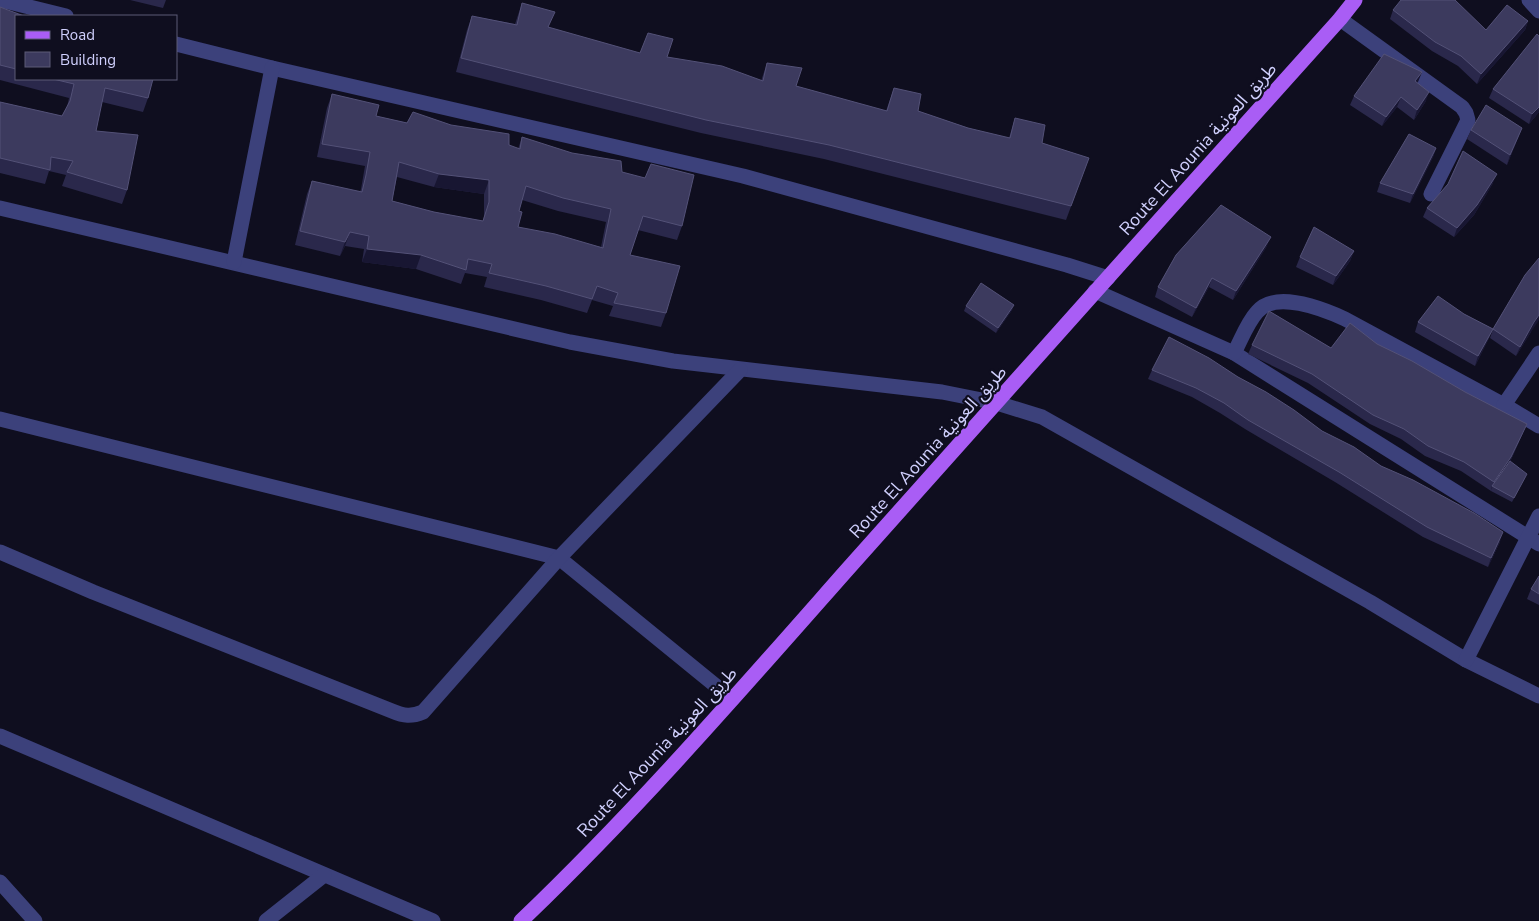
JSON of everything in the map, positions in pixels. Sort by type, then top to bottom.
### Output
[{"type":"main road","name":"Route El Aounia طريق العونية","points":[[521,921],[569,874],[732,699],[1355,0]]},
{"type":"street","points":[[1,0],[62,15]]},
{"type":"street","points":[[1529,0],[1539,11]]},
{"type":"street","points":[[1340,19],[1462,107],[1466,113],[1468,120],[1431,194]]},
{"type":"street","points":[[178,44],[272,68],[743,176],[1108,278]]},
{"type":"street","points":[[234,262],[272,68]]},
{"type":"street","points":[[0,208],[570,342],[673,361],[942,392],[997,403],[1042,417],[1362,598],[1466,660],[1539,696]]},
{"type":"street","points":[[1095,291],[1234,353],[1533,541]]},
{"type":"street","points":[[1234,353],[1257,311],[1267,304],[1278,301],[1292,302],[1344,318],[1539,426]]},
{"type":"street","points":[[1504,405],[1539,353]]},
{"type":"street","points":[[0,552],[93,592],[403,716],[413,716],[423,712],[559,558],[740,370]]},
{"type":"street","points":[[0,419],[559,558],[732,699]]},
{"type":"street","points":[[1466,660],[1533,541],[1539,516]]},
{"type":"street","points":[[0,736],[433,921]]},
{"type":"street","points":[[266,921],[324,875]]},
{"type":"street","points":[[0,882],[35,921]]},
{"type":"building","points":[[1401,0],[1455,0],[1486,30],[1507,5],[1528,21],[1481,74],[1461,56],[1435,42],[1393,10]]},
{"type":"building","points":[[522,3],[555,12],[548,27],[640,53],[648,33],[673,39],[667,57],[722,66],[763,81],[767,63],[802,68],[796,86],[887,111],[894,88],[921,94],[918,111],[968,128],[1010,138],[1015,118],[1045,125],[1042,143],[1089,158],[1071,206],[829,145],[706,120],[461,58],[472,16],[517,25]]},
{"type":"building","points":[[0,7],[21,15],[15,15],[15,69],[0,65]]},
{"type":"building","points":[[1537,34],[1539,36],[1539,107],[1532,114],[1493,89]]},
{"type":"building","points":[[1384,54],[1422,72],[1415,81],[1429,92],[1417,110],[1401,97],[1386,117],[1354,96]]},
{"type":"building","points":[[57,80],[153,80],[148,98],[105,88],[96,131],[138,135],[127,190],[67,172],[73,161],[51,157],[50,170],[0,158],[0,102],[62,116],[70,101],[74,84]]},
{"type":"building","points":[[332,94],[379,105],[376,116],[407,123],[413,112],[451,125],[509,134],[509,145],[520,149],[522,137],[572,153],[621,161],[622,172],[645,178],[651,164],[694,175],[682,226],[643,216],[630,255],[680,266],[666,313],[614,303],[618,293],[597,286],[592,299],[489,273],[492,264],[468,259],[466,270],[421,255],[367,249],[369,236],[350,232],[345,242],[300,231],[312,181],[362,192],[370,152],[322,144]],"holes":[[[399,162],[439,174],[489,180],[489,202],[483,221],[434,212],[392,201]],[[526,186],[563,198],[611,209],[603,248],[555,234],[518,227],[522,212],[519,211]]]},
{"type":"building","points":[[1486,105],[1522,128],[1510,155],[1471,130]]},
{"type":"building","points":[[1409,134],[1436,148],[1413,194],[1380,183]]},
{"type":"building","points":[[1463,151],[1497,174],[1477,205],[1457,228],[1427,208],[1448,184]]},
{"type":"building","points":[[1221,205],[1271,237],[1236,291],[1212,278],[1196,308],[1158,287],[1176,255]]},
{"type":"building","points":[[1314,227],[1354,251],[1336,276],[1300,257]]},
{"type":"building","points":[[1539,258],[1539,315],[1520,347],[1493,329],[1525,275]]},
{"type":"building","points":[[981,283],[1014,305],[998,328],[966,306]]},
{"type":"building","points":[[1438,296],[1464,314],[1493,329],[1478,356],[1418,322]]},
{"type":"building","points":[[1269,311],[1331,348],[1350,323],[1377,344],[1527,424],[1511,457],[1494,482],[1464,462],[1428,446],[1404,429],[1373,415],[1312,374],[1252,345]]},
{"type":"building","points":[[1169,337],[1266,392],[1322,431],[1354,447],[1381,466],[1413,480],[1474,513],[1503,532],[1491,558],[1427,527],[1339,472],[1248,420],[1224,403],[1196,388],[1152,370]]},
{"type":"building","points":[[1510,461],[1527,474],[1514,498],[1492,486]]},
{"type":"building","points":[[1539,576],[1539,594],[1531,589]]}]
